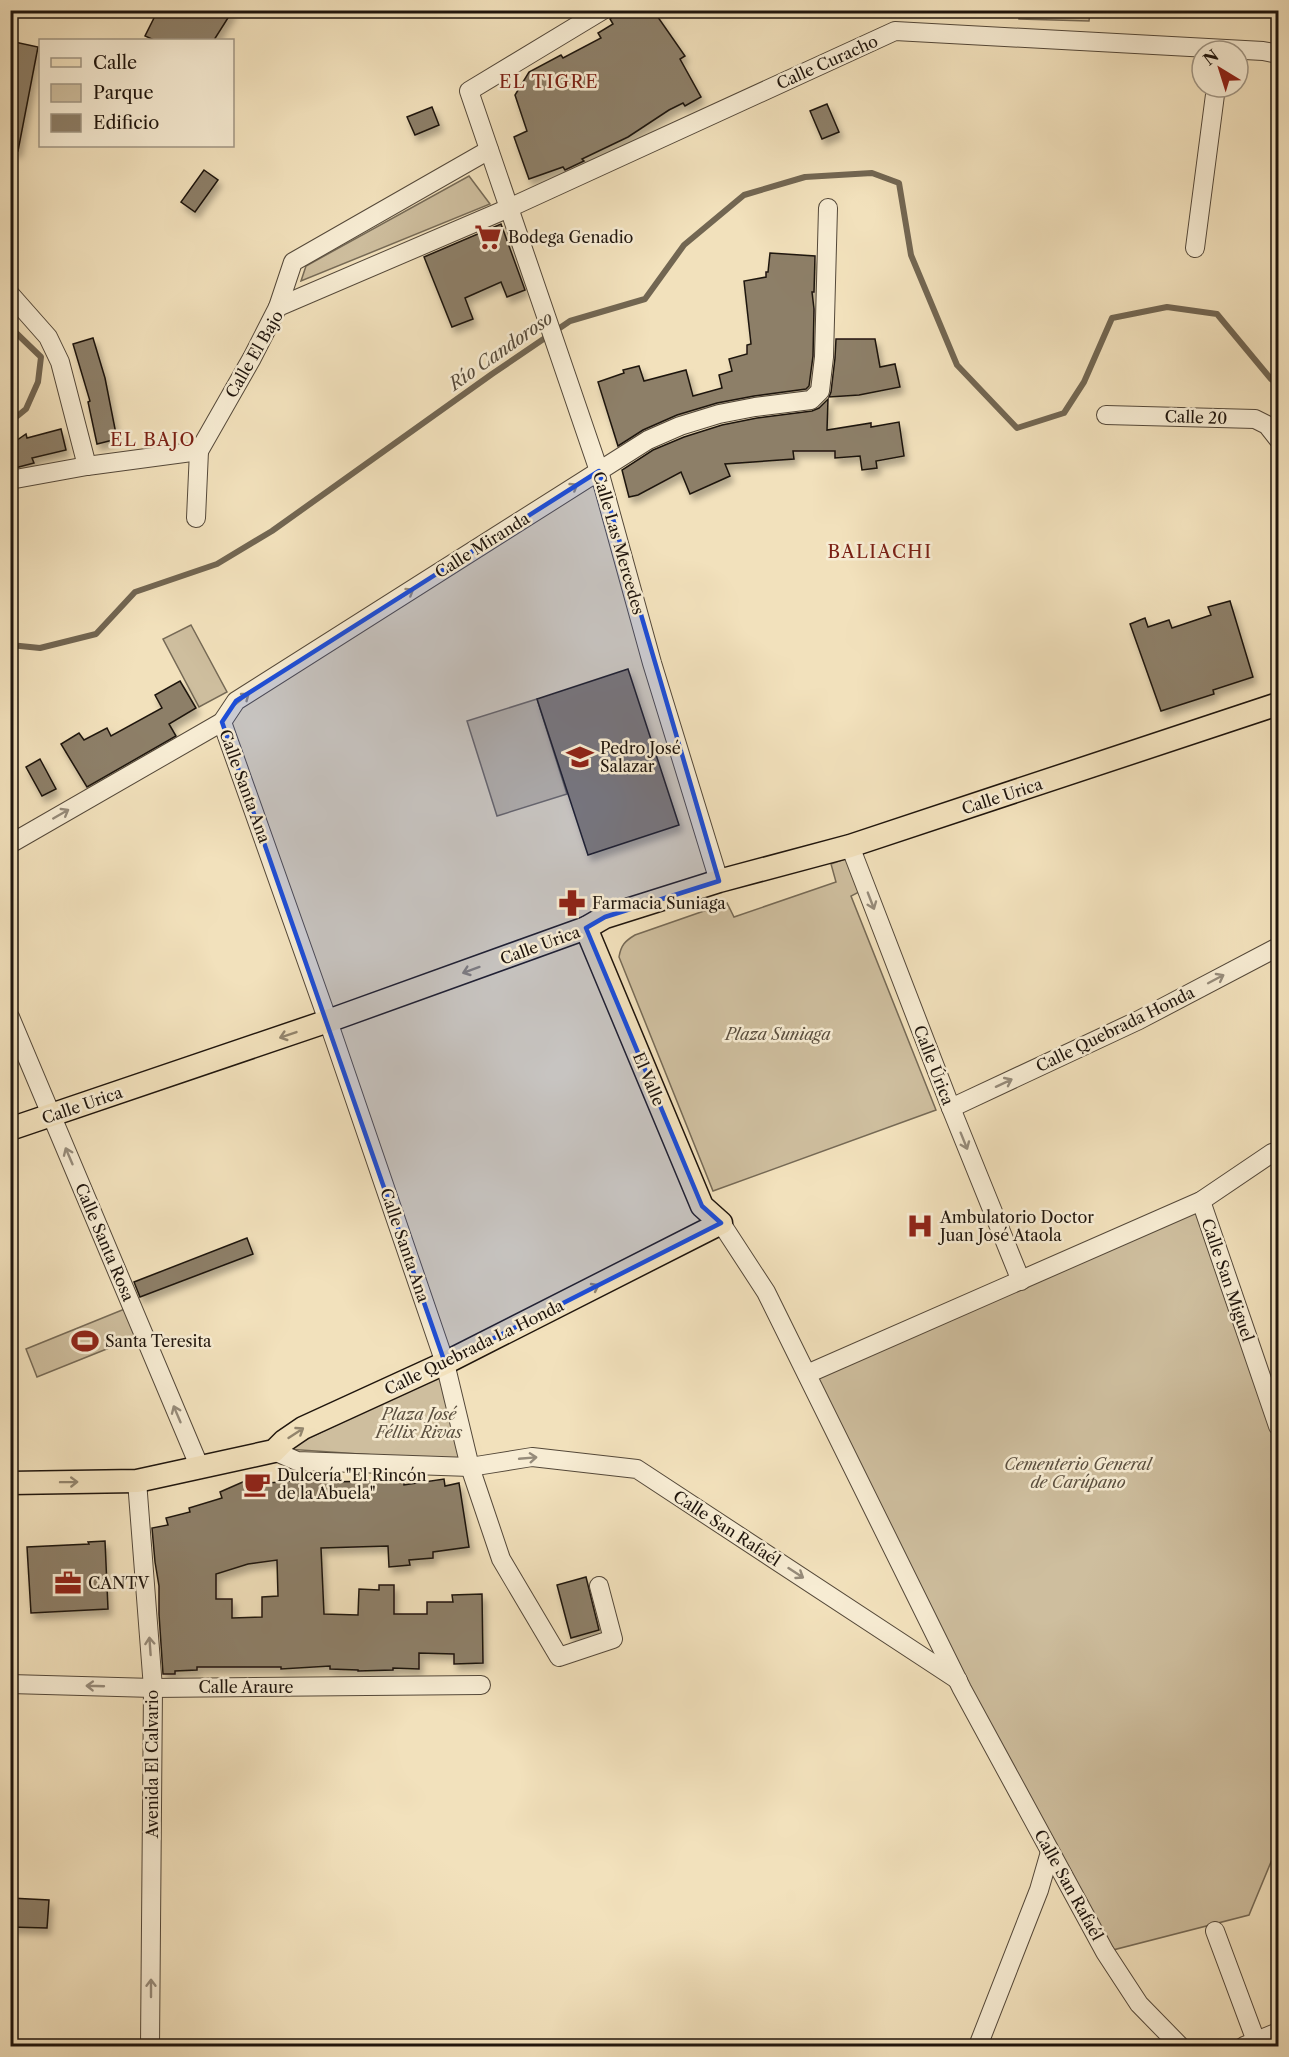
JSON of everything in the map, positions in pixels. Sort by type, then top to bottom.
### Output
[{"type":"main road","name":"Calle Urica","points":[[10,1129],[328,1021],[586,928],[605,917],[719,881],[850,846],[1278,704]]},
{"type":"main road","name":"El Valle","points":[[586,928],[702,1206],[722,1223]]},
{"type":"main road","name":"Calle Quebrada La Honda","points":[[10,1483],[137,1481],[274,1451],[303,1428],[445,1364],[722,1223]]},
{"type":"street","name":"Calle Las Mercedes","points":[[603,10],[469,91],[599,471],[652,663],[719,881]]},
{"type":"street","name":"Calle Curacho","points":[[509,208],[895,31],[1190,48]]},
{"type":"street","name":"Calle Curacho","points":[[1250,51],[1278,54]]},
{"type":"street","points":[[1195,248],[1214,99]]},
{"type":"street","points":[[278,307],[293,262],[489,150]]},
{"type":"street","name":"Calle El Bajo","points":[[199,451],[278,307],[509,208]]},
{"type":"street","name":"Calle Miranda","points":[[10,844],[222,722],[236,701],[648,440],[680,426],[719,414],[811,400],[820,391],[824,357],[828,208]]},
{"type":"street","points":[[10,294],[48,337],[60,362],[87,466]]},
{"type":"street","name":"Calle 20","points":[[1106,415],[1255,419],[1266,425],[1278,439]]},
{"type":"street","points":[[10,480],[87,466],[199,451],[196,518]]},
{"type":"street","name":"Calle Santa Ana","points":[[222,722],[328,1021],[445,1364],[470,1467],[501,1559],[559,1657],[613,1639],[599,1586]]},
{"type":"street","name":"Calle Úrica","points":[[850,846],[951,1108],[1021,1281]]},
{"type":"street","name":"Calle Quebrada Honda","points":[[951,1108],[1139,1020],[1278,946]]},
{"type":"street","name":"Calle Santa Rosa","points":[[10,1017],[200,1468]]},
{"type":"street","points":[[807,1374],[1201,1201],[1278,1151]]},
{"type":"street","name":"Calle San Miguel","points":[[1201,1201],[1278,1426]]},
{"type":"street","name":"Calle San Rafaél","points":[[722,1223],[766,1292],[958,1680],[1105,1952],[1139,2004],[1180,2046]]},
{"type":"street","points":[[274,1451],[297,1461],[470,1467]]},
{"type":"street","name":"Calle San Rafaél","points":[[470,1467],[532,1457],[637,1469],[958,1680]]},
{"type":"street","name":"Avenida El Calvario","points":[[137,1481],[153,1688],[150,2046]]},
{"type":"street","name":"Calle Araure","points":[[10,1684],[153,1688],[481,1685]]},
{"type":"street","points":[[978,2046],[1039,1890],[1050,1852]]},
{"type":"street","points":[[1215,1932],[1250,2044],[1278,2032]]},
{"type":"highlighted area","points":[[599,471],[719,881],[605,917],[586,928],[702,1206],[721,1223],[445,1363],[222,722],[236,701]]},
{"type":"green space","points":[[1019,11],[1090,11],[1089,21],[1019,19]]},
{"type":"green space","points":[[469,176],[490,204],[301,281],[306,266]]},
{"type":"green space","points":[[191,625],[227,692],[199,707],[163,639]]},
{"type":"green space","points":[[537,699],[567,794],[497,816],[467,721]]},
{"type":"green space","name":"Plaza Suniaga","points":[[850,857],[863,890],[851,896],[936,1110],[713,1191],[619,957],[622,946],[635,935],[727,903],[734,917],[836,882],[831,864]]},
{"type":"green space","name":"Cementerio General de Carúpano","points":[[1201,1201],[1278,1426],[1278,1845],[1249,1915],[1105,1952],[807,1374]]},
{"type":"green space","name":"Santa Teresita","points":[[132,1306],[144,1334],[37,1377],[26,1349]]},
{"type":"green space","name":"Plaza José Féllix Rivas","points":[[443,1374],[463,1461],[286,1449]]},
{"type":"building","points":[[158,10],[233,10],[215,39],[152,39],[145,36]]},
{"type":"building","points":[[623,10],[653,10],[685,56],[680,59],[701,97],[685,106],[683,103],[669,110],[628,137],[582,159],[584,161],[565,170],[563,167],[529,179],[514,137],[527,131],[515,95],[529,72],[561,55],[563,58],[601,38],[598,33],[613,24],[610,19]]},
{"type":"building","points":[[10,41],[38,47],[18,151],[10,151]]},
{"type":"building","points":[[827,104],[839,132],[822,139],[810,111]]},
{"type":"building","points":[[432,107],[439,125],[415,135],[407,117]]},
{"type":"building","points":[[204,170],[218,180],[195,212],[181,202]]},
{"type":"building","points":[[501,224],[525,290],[507,297],[501,282],[465,298],[473,319],[452,327],[424,257]]},
{"type":"building","points":[[770,253],[815,256],[814,292],[812,292],[813,356],[809,386],[806,389],[717,403],[677,415],[643,430],[618,446],[598,382],[624,373],[623,370],[639,366],[644,381],[686,370],[693,396],[722,388],[719,375],[732,371],[729,359],[747,354],[747,345],[751,344],[744,281],[766,277]]},
{"type":"building","points":[[93,338],[105,378],[117,439],[97,444],[88,402],[90,401],[73,344]]},
{"type":"building","points":[[836,339],[875,339],[880,367],[895,364],[900,387],[859,395],[829,397]]},
{"type":"building","points":[[828,399],[827,430],[871,423],[871,427],[899,422],[904,456],[876,461],[877,468],[862,470],[860,456],[835,458],[835,451],[793,451],[794,459],[725,464],[730,476],[690,494],[681,472],[638,495],[629,497],[622,470],[653,450],[722,425],[812,411]]},
{"type":"building","points":[[61,429],[66,450],[32,458],[34,463],[15,468],[10,445],[26,434],[27,438]]},
{"type":"building","points":[[1230,601],[1253,677],[1213,690],[1214,694],[1161,711],[1130,624],[1145,618],[1148,627],[1169,620],[1172,628],[1211,615],[1208,607]]},
{"type":"building","points":[[628,669],[679,825],[588,855],[537,699]]},
{"type":"building","points":[[180,681],[196,708],[169,724],[176,736],[87,787],[61,744],[79,733],[84,740],[107,728],[111,736],[162,708],[155,695]]},
{"type":"building","points":[[40,759],[56,789],[42,796],[26,767]]},
{"type":"building","points":[[247,1238],[253,1254],[140,1297],[134,1282]]},
{"type":"building","points":[[403,1476],[404,1485],[444,1479],[445,1486],[459,1483],[469,1547],[433,1552],[433,1558],[409,1560],[410,1565],[389,1567],[388,1546],[321,1548],[324,1614],[358,1615],[359,1589],[379,1590],[379,1585],[394,1585],[394,1614],[427,1614],[427,1602],[453,1602],[452,1595],[482,1594],[483,1663],[454,1664],[454,1654],[419,1653],[419,1669],[393,1668],[393,1670],[358,1671],[330,1669],[330,1666],[281,1669],[281,1667],[197,1667],[197,1670],[163,1674],[159,1586],[152,1528],[168,1525],[166,1518],[190,1512],[189,1508],[222,1498],[220,1492],[245,1481],[267,1478],[268,1483],[383,1481],[382,1477]],"holes":[[[277,1560],[278,1596],[262,1597],[262,1617],[232,1618],[232,1599],[216,1599],[216,1574],[248,1564]]]},
{"type":"building","name":"CANTV","points":[[105,1541],[108,1609],[31,1613],[27,1547]]},
{"type":"building","points":[[586,1577],[599,1630],[571,1638],[557,1585]]},
{"type":"building","points":[[10,1898],[49,1900],[47,1928],[10,1927]]},
{"type":"waterway","name":"Río Candoroso","points":[[10,645],[40,648],[96,634],[135,592],[217,564],[272,531],[570,321],[645,299],[684,245],[744,195],[805,177],[872,173],[899,183],[911,255],[957,365],[1017,428],[1064,413],[1084,382],[1112,318],[1167,307],[1217,314],[1271,379],[1278,384]]},
{"type":"waterway","name":"Río Candoroso","points":[[10,327],[41,357],[38,382],[26,409],[10,422]]},
{"type":"place","name":"Bodega Genadio","points":[[488,237]]},
{"type":"place","name":"Pedro José Salazar","points":[[580,757]]},
{"type":"place","name":"Farmacia Suniaga","points":[[572,903]]},
{"type":"place","name":"Ambulatorio Doctor Juan José Ataola","points":[[920,1226]]},
{"type":"place","name":"Santa Teresita","points":[[85,1341]]},
{"type":"place","name":"Dulcería \"El Rincón de la Abuela\"","points":[[257,1484]]},
{"type":"place","name":"CANTV","points":[[68,1583]]},
{"type":"district","name":"EL TIGRE","points":[[549,82]]},
{"type":"district","name":"EL BAJO","points":[[153,440]]},
{"type":"district","name":"BALIACHI","points":[[880,552]]}]
